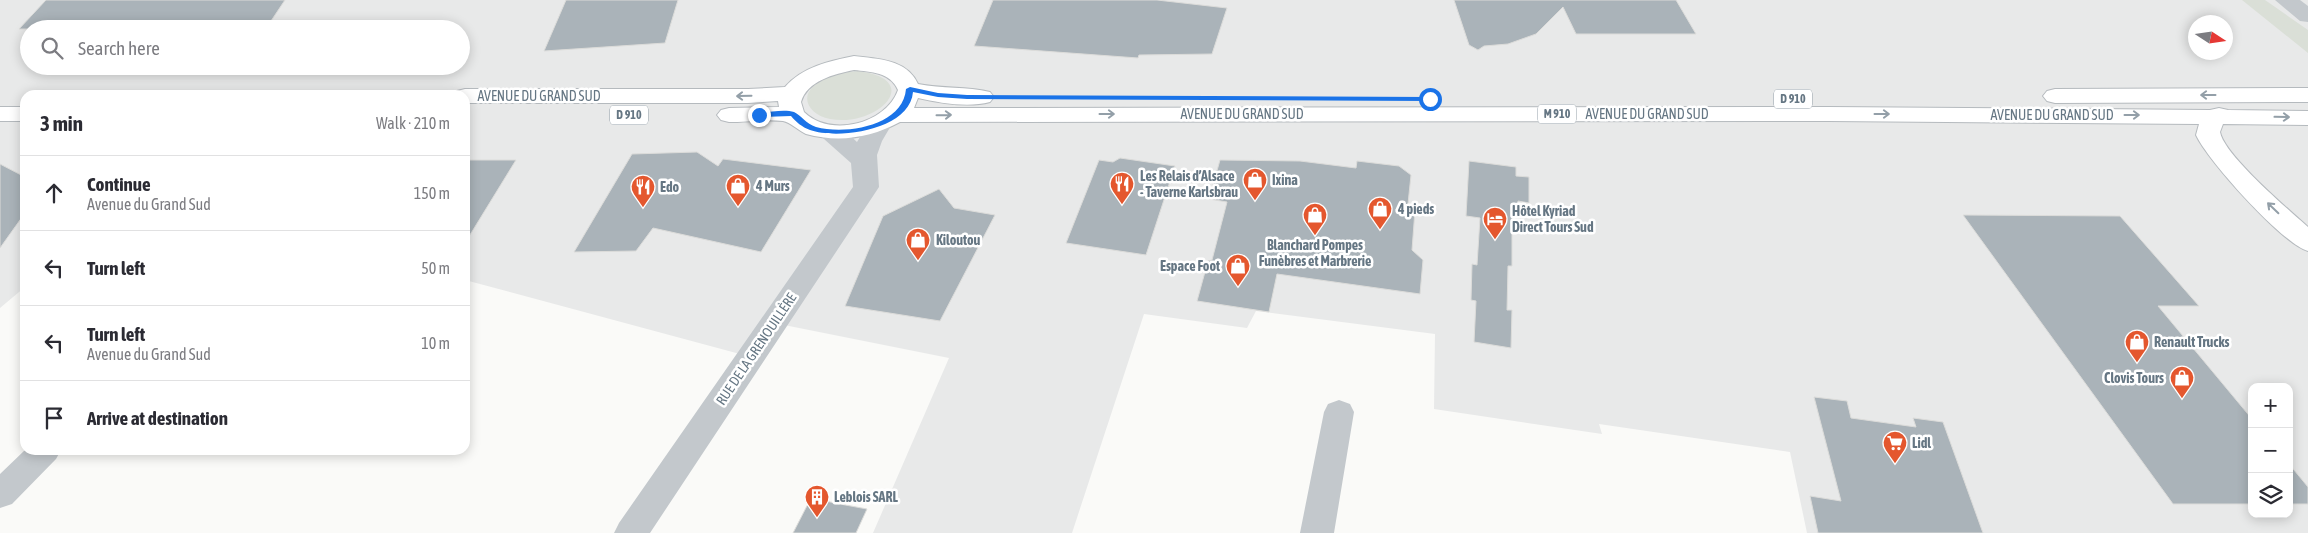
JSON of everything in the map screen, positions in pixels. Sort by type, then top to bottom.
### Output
[{"type":"main road","points":[[854,63],[884,66],[897,72],[906,80],[910,89],[909,98],[888,120],[861,130],[827,131],[812,128],[800,122],[792,104],[810,76],[831,68],[854,63]]},
{"type":"main road","name":"AVENUE DU GRAND SUD","points":[[910,89],[938,95],[967,97],[1420,99],[1825,99],[2308,94]]},
{"type":"main road","name":"AVENUE DU GRAND SUD","points":[[470,96],[748,96],[792,104]]},
{"type":"main road","points":[[0,98],[20,98]]},
{"type":"main road","name":"AVENUE DU GRAND SUD","points":[[470,114],[792,104]]},
{"type":"main road","points":[[0,114],[20,114]]},
{"type":"main road","name":"AVENUE DU GRAND SUD","points":[[888,120],[1212,114],[2219,115],[2308,118]]},
{"type":"main road","points":[[2219,115],[2209,126],[2208,134],[2212,143],[2231,167],[2308,242]]},
{"type":"street","points":[[2286,0],[2308,16]]},
{"type":"street","name":"RUE DE LA GRENOUILLÈRE","points":[[630,533],[866,187],[867,175],[863,160],[866,146],[888,120]]},
{"type":"street","points":[[827,131],[863,160]]},
{"type":"street","points":[[1317,533],[1339,412]]},
{"type":"street","points":[[0,495],[40,455]]},
{"type":"shaded area","points":[[0,0],[2308,0],[2308,533],[1807,533],[1790,452],[1599,424],[1602,434],[1434,409],[1435,334],[1256,311],[1247,328],[1144,314],[1072,533],[873,533],[949,358],[774,323],[751,357],[470,281],[470,90],[20,90],[20,291],[0,308]]},
{"type":"shaded area","points":[[2242,0],[2265,0],[2308,30],[2308,53]]},
{"type":"shaded area","points":[[858,71],[878,76],[889,84],[891,93],[887,102],[863,117],[847,120],[830,119],[816,113],[811,108],[807,97],[814,86],[835,75]]},
{"type":"building","points":[[46,0],[285,0],[272,20],[27,20]]},
{"type":"building","points":[[566,0],[678,0],[665,43],[544,51]]},
{"type":"building","points":[[993,0],[1157,0],[1227,8],[1212,54],[1139,55],[1138,58],[974,46]]},
{"type":"building","points":[[1454,0],[1676,0],[1696,34],[1576,34],[1563,7],[1536,34],[1508,44],[1484,46],[1478,50],[1469,45]]},
{"type":"building","points":[[697,152],[718,166],[723,159],[811,170],[761,252],[653,228],[636,251],[574,252],[632,154]]},
{"type":"building","name":"Les Relais d’Alsace - Taverne Karlsbrau","points":[[1120,158],[1175,166],[1146,255],[1066,243],[1099,160],[1113,162]]},
{"type":"building","points":[[470,160],[516,160],[470,235]]},
{"type":"building","points":[[1220,160],[1300,161],[1356,168],[1357,161],[1399,166],[1411,175],[1408,204],[1415,210],[1412,250],[1423,260],[1420,294],[1277,274],[1269,312],[1197,301],[1208,261],[1212,260],[1227,202],[1209,199]]},
{"type":"building","name":"Hôtel Kyriad Direct Tours Sud","points":[[1469,161],[1516,167],[1516,176],[1529,177],[1529,203],[1518,201],[1517,212],[1512,211],[1512,266],[1508,266],[1507,310],[1512,310],[1511,348],[1474,342],[1476,301],[1471,300],[1472,264],[1477,265],[1480,218],[1466,216]]},
{"type":"building","points":[[0,164],[20,174],[20,220],[0,248]]},
{"type":"building","name":"Kiloutou","points":[[939,189],[954,208],[995,215],[940,321],[845,306],[883,216]]},
{"type":"building","name":"Renault Trucks","points":[[1963,215],[2120,216],[2199,306],[2158,306],[2248,414],[2248,504],[2173,504]]},
{"type":"building","name":"Lidl","points":[[1814,397],[1847,401],[1851,418],[1916,427],[1913,418],[1943,422],[1983,533],[1818,533],[1810,496],[1841,501]]},
{"type":"building","points":[[2293,469],[2308,487],[2308,504],[2293,504]]},
{"type":"building","points":[[811,498],[867,509],[856,533],[793,533]]},
{"type":"place","name":"Ixina","points":[[1255,201]]},
{"type":"place","name":"Les Relais d’Alsace - Taverne Karlsbrau","points":[[1122,205]]},
{"type":"place","name":"4 Murs","points":[[738,207]]},
{"type":"place","name":"Edo","points":[[643,208]]},
{"type":"place","name":"4 pieds","points":[[1380,230]]},
{"type":"place","name":"Blanchard Pompes Funèbres et Marbrerie","points":[[1315,236]]},
{"type":"place","name":"Hôtel Kyriad Direct Tours Sud","points":[[1495,240]]},
{"type":"place","name":"Kiloutou","points":[[918,261]]},
{"type":"place","name":"Espace Foot","points":[[1238,287]]},
{"type":"place","name":"Renault Trucks","points":[[2137,363]]},
{"type":"place","name":"Clovis Tours","points":[[2182,399]]},
{"type":"place","name":"Lidl","points":[[1895,464]]},
{"type":"place","name":"Leblois SARL","points":[[817,518]]},
{"type":"route","points":[[759,115],[792,114],[800,122],[812,128],[827,131],[861,130],[880,124],[895,115],[904,107],[909,98],[910,89],[938,95],[967,97],[1430,99]]}]
